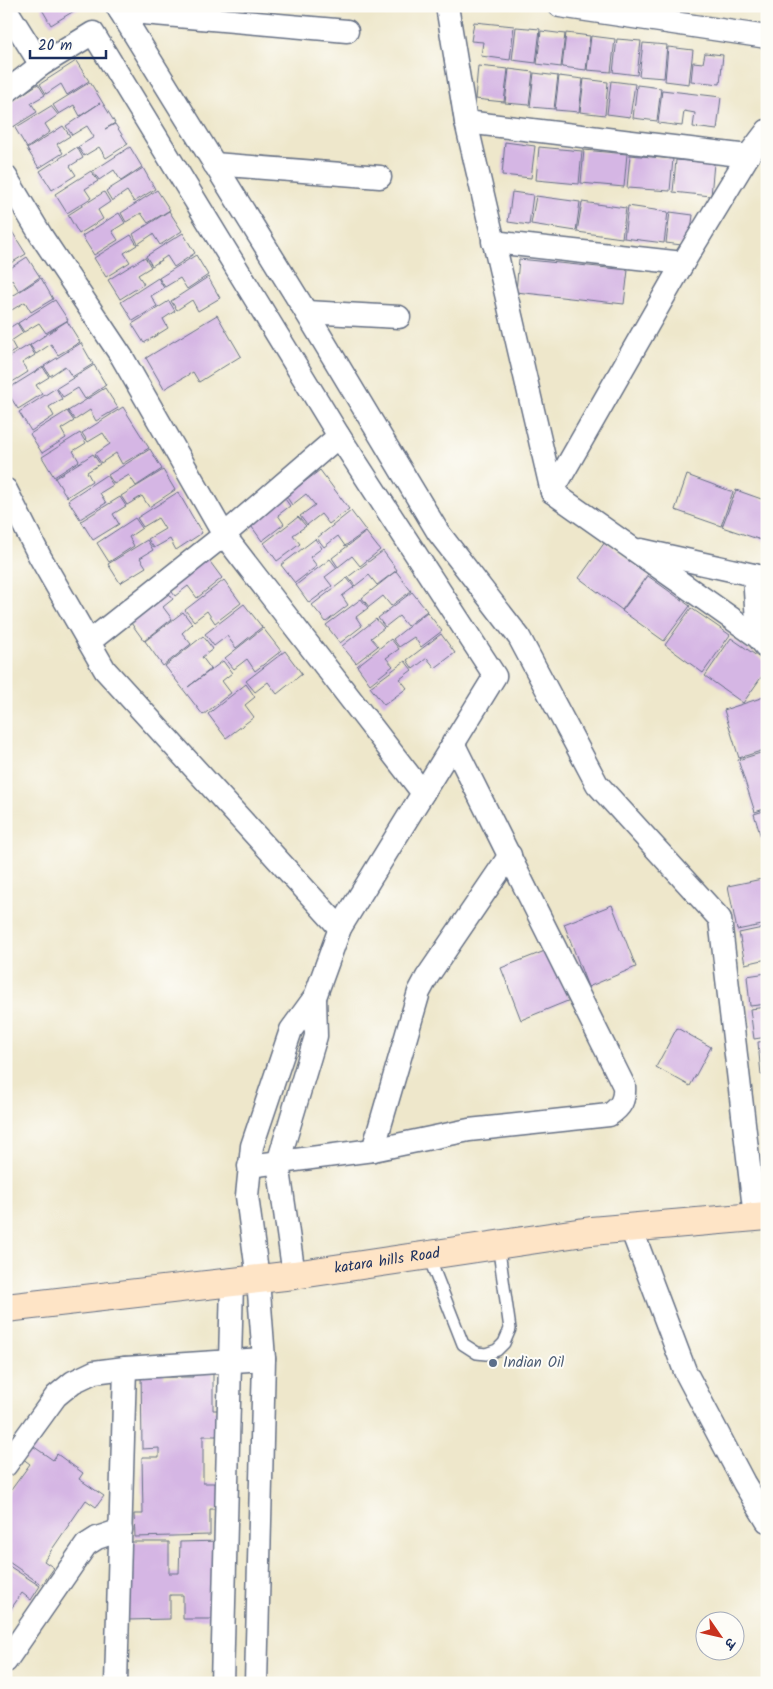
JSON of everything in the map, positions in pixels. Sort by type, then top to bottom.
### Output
[{"type":"main road","name":"katara hills Road","points":[[6,1308],[294,1275],[591,1231],[761,1216]]},
{"type":"street","points":[[447,6],[466,122],[552,492],[762,643]]},
{"type":"street","points":[[560,6],[767,37]]},
{"type":"street","points":[[118,8],[347,31]]},
{"type":"street","points":[[118,8],[306,312],[438,532],[519,637],[597,784],[720,919],[761,1216]]},
{"type":"street","points":[[6,9],[41,64]]},
{"type":"street","points":[[6,92],[41,64],[94,33],[340,436],[495,676],[340,928],[314,997],[291,1030],[252,1146],[247,1196],[245,1281],[229,1361],[222,1683]]},
{"type":"street","points":[[466,122],[748,156]]},
{"type":"street","points":[[552,492],[683,263],[748,156],[767,131]]},
{"type":"street","points":[[214,164],[380,177]]},
{"type":"street","points":[[6,177],[42,236],[122,357],[224,535],[423,793]]},
{"type":"street","points":[[493,242],[683,263]]},
{"type":"street","points":[[306,312],[399,317]]},
{"type":"street","points":[[89,642],[224,535],[340,436]]},
{"type":"street","points":[[6,490],[40,557],[105,670],[340,928]]},
{"type":"street","points":[[631,548],[760,576],[762,643]]},
{"type":"street","points":[[249,1166],[373,1150],[469,1130],[609,1115],[618,1109],[624,1098],[624,1086],[453,743]]},
{"type":"street","points":[[373,1150],[419,992],[427,977],[510,855]]},
{"type":"street","points":[[294,1275],[278,1163],[316,1036],[314,997]]},
{"type":"street","points":[[631,1228],[685,1371],[744,1483],[767,1521]]},
{"type":"street","points":[[245,1281],[264,1359],[256,1683]]},
{"type":"street","points":[[6,1465],[56,1396],[73,1382],[94,1372],[126,1368],[264,1359]]},
{"type":"street","points":[[116,1683],[126,1368]]},
{"type":"street","points":[[6,1661],[86,1545],[97,1538],[121,1530]]},
{"type":"lane","points":[[428,1255],[464,1344],[477,1354],[486,1354],[497,1350],[504,1343],[510,1328],[498,1244]]},
{"type":"building","points":[[40,6],[82,6],[51,25]]},
{"type":"building","points":[[474,22],[514,26],[510,60],[481,56],[483,42],[471,41]]},
{"type":"building","points":[[516,27],[540,29],[536,63],[512,60]]},
{"type":"building","points":[[541,31],[565,34],[561,67],[537,64]]},
{"type":"building","points":[[566,33],[590,36],[586,70],[562,67]]},
{"type":"building","points":[[591,36],[615,39],[611,72],[587,70]]},
{"type":"building","points":[[617,39],[641,41],[637,75],[613,72]]},
{"type":"building","points":[[643,43],[667,45],[664,78],[639,76]]},
{"type":"building","points":[[668,47],[693,50],[689,84],[665,81]]},
{"type":"building","points":[[705,53],[723,55],[720,84],[691,81],[693,62],[703,63]]},
{"type":"building","points":[[76,61],[89,81],[67,95],[61,84],[46,94],[40,84]]},
{"type":"building","points":[[478,66],[508,69],[504,102],[475,99]]},
{"type":"building","points":[[509,69],[533,72],[529,105],[505,103]]},
{"type":"building","points":[[534,73],[558,76],[554,109],[530,107]]},
{"type":"building","points":[[559,76],[583,79],[579,112],[555,110]]},
{"type":"building","points":[[584,79],[608,82],[605,115],[580,112]]},
{"type":"building","points":[[611,81],[635,84],[630,117],[607,114]]},
{"type":"building","points":[[90,82],[115,123],[105,129],[115,124],[128,144],[106,158],[99,147],[84,156],[78,147],[94,137],[87,126],[72,135],[66,126],[100,103],[80,116],[74,105],[59,114],[53,105]]},
{"type":"building","points":[[38,84],[45,95],[31,103],[37,112],[13,127],[6,116],[6,105]]},
{"type":"building","points":[[637,85],[661,88],[657,121],[633,118]]},
{"type":"building","points":[[662,90],[721,97],[717,130],[693,127],[695,113],[684,111],[682,126],[658,123]]},
{"type":"building","points":[[51,106],[58,115],[45,124],[50,132],[27,148],[15,128]]},
{"type":"building","points":[[63,126],[70,136],[57,144],[63,153],[39,168],[27,149]]},
{"type":"building","points":[[505,142],[535,146],[531,178],[502,175]]},
{"type":"building","points":[[77,147],[83,158],[70,166],[76,175],[52,190],[40,171]]},
{"type":"building","points":[[130,147],[142,167],[121,181],[114,170],[99,180],[93,171]]},
{"type":"building","points":[[539,147],[582,151],[579,184],[536,180]]},
{"type":"building","points":[[584,150],[627,154],[624,187],[581,183]]},
{"type":"building","points":[[630,155],[673,159],[670,191],[627,188]]},
{"type":"building","points":[[676,160],[714,163],[711,196],[673,192]]},
{"type":"building","points":[[143,168],[155,189],[134,202],[127,191],[112,201],[106,191]]},
{"type":"building","points":[[91,171],[98,181],[85,189],[91,198],[67,213],[55,194]]},
{"type":"building","points":[[157,190],[170,210],[148,223],[141,213],[126,222],[121,213]]},
{"type":"building","points":[[104,192],[110,202],[98,210],[103,219],[79,234],[68,215]]},
{"type":"building","points":[[512,192],[533,195],[529,225],[508,222]]},
{"type":"building","points":[[536,196],[580,202],[576,231],[531,224]]},
{"type":"building","points":[[582,202],[626,208],[622,238],[577,232]]},
{"type":"building","points":[[628,206],[668,212],[664,243],[624,238]]},
{"type":"building","points":[[169,211],[182,231],[160,245],[153,234],[138,244],[133,234]]},
{"type":"building","points":[[670,212],[693,215],[689,246],[666,243]]},
{"type":"building","points":[[119,213],[125,223],[112,231],[118,240],[94,255],[82,236]]},
{"type":"building","points":[[6,222],[26,254],[6,266]]},
{"type":"building","points":[[183,233],[195,253],[174,267],[167,256],[152,266],[146,256]]},
{"type":"building","points":[[131,235],[137,245],[124,253],[130,262],[106,277],[94,258]]},
{"type":"building","points":[[196,255],[208,275],[187,289],[180,278],[165,287],[159,278]]},
{"type":"building","points":[[27,257],[40,277],[19,291],[12,280],[6,284],[6,271]]},
{"type":"building","points":[[145,257],[151,267],[138,275],[144,284],[120,299],[108,280]]},
{"type":"building","points":[[519,259],[628,270],[624,304],[516,292]]},
{"type":"building","points":[[208,277],[220,298],[198,311],[192,300],[177,310],[171,301]]},
{"type":"building","points":[[41,278],[53,299],[31,312],[25,302],[10,311],[6,306],[6,300]]},
{"type":"building","points":[[158,278],[164,288],[151,296],[157,306],[133,321],[121,302]]},
{"type":"building","points":[[55,300],[68,320],[46,333],[39,323],[24,332],[18,323]]},
{"type":"building","points":[[169,301],[175,311],[163,319],[168,328],[144,343],[132,324]]},
{"type":"building","points":[[217,315],[241,356],[199,382],[193,372],[164,389],[146,358]]},
{"type":"building","points":[[67,321],[80,342],[58,355],[51,344],[36,354],[30,345]]},
{"type":"building","points":[[17,323],[23,333],[11,341],[16,350],[6,356],[6,330]]},
{"type":"building","points":[[81,343],[93,364],[72,377],[65,366],[50,376],[44,366]]},
{"type":"building","points":[[29,345],[35,355],[22,363],[28,372],[6,386],[6,359]]},
{"type":"building","points":[[94,365],[106,385],[85,399],[78,388],[63,397],[57,388]]},
{"type":"building","points":[[43,367],[49,377],[36,385],[42,394],[18,409],[6,390]]},
{"type":"building","points":[[56,388],[62,399],[49,407],[54,416],[31,431],[19,412]]},
{"type":"building","points":[[105,388],[118,408],[96,421],[90,410],[75,420],[68,411]]},
{"type":"building","points":[[123,407],[149,448],[122,464],[116,453],[101,463],[95,454],[110,444],[103,433],[88,442],[82,433]]},
{"type":"building","points":[[67,411],[74,421],[61,429],[66,438],[42,453],[30,434]]},
{"type":"building","points":[[80,433],[86,443],[73,451],[79,461],[54,477],[42,457]]},
{"type":"building","points":[[150,449],[162,469],[136,486],[129,475],[114,484],[108,475]]},
{"type":"building","points":[[93,454],[100,464],[87,472],[92,481],[67,497],[55,478]]},
{"type":"building","points":[[163,470],[175,490],[149,507],[142,496],[127,505],[121,496]]},
{"type":"building","points":[[320,470],[349,509],[329,524],[321,514],[307,525],[300,516],[315,505],[306,494],[292,505],[286,496]]},
{"type":"building","points":[[106,475],[113,485],[100,493],[106,503],[80,519],[68,500]]},
{"type":"building","points":[[687,475],[733,492],[721,526],[675,510]]},
{"type":"building","points":[[736,490],[767,501],[767,542],[722,527]]},
{"type":"building","points":[[178,492],[202,533],[176,550],[170,539],[154,548],[148,539],[165,529],[158,518],[143,527],[137,518]]},
{"type":"building","points":[[283,496],[290,506],[278,515],[284,524],[262,541],[249,523]]},
{"type":"building","points":[[120,497],[126,506],[113,514],[119,524],[93,540],[81,521]]},
{"type":"building","points":[[351,511],[366,531],[345,546],[338,536],[324,547],[317,538]]},
{"type":"building","points":[[298,517],[306,526],[293,535],[300,544],[277,561],[264,543]]},
{"type":"building","points":[[135,518],[142,528],[129,537],[134,546],[109,562],[97,543]]},
{"type":"building","points":[[366,532],[380,550],[360,566],[352,556],[338,567],[332,558]]},
{"type":"building","points":[[315,539],[322,548],[310,557],[317,566],[295,583],[281,565]]},
{"type":"building","points":[[147,540],[153,550],[140,558],[146,567],[120,583],[108,564]]},
{"type":"building","points":[[605,542],[648,574],[622,610],[579,578]]},
{"type":"building","points":[[383,551],[397,570],[377,585],[369,575],[355,586],[348,577]]},
{"type":"building","points":[[205,555],[222,578],[197,598],[188,586],[175,596],[166,584]]},
{"type":"building","points":[[330,559],[337,568],[325,577],[332,586],[309,603],[296,585]]},
{"type":"building","points":[[396,571],[411,591],[391,606],[383,596],[369,607],[362,598]]},
{"type":"building","points":[[648,576],[690,606],[664,641],[622,611]]},
{"type":"building","points":[[347,578],[354,587],[342,596],[348,605],[326,622],[312,605]]},
{"type":"building","points":[[224,580],[241,603],[215,623],[207,611],[194,621],[185,610]]},
{"type":"building","points":[[164,587],[173,599],[163,607],[172,619],[144,641],[126,616]]},
{"type":"building","points":[[412,592],[427,611],[407,626],[399,616],[385,627],[378,618]]},
{"type":"building","points":[[361,599],[368,608],[356,617],[362,626],[340,643],[326,625]]},
{"type":"building","points":[[244,604],[262,627],[236,648],[227,636],[214,646],[205,634]]},
{"type":"building","points":[[691,608],[730,635],[703,673],[665,645]]},
{"type":"building","points":[[183,612],[192,624],[182,633],[191,644],[163,666],[145,641]]},
{"type":"building","points":[[427,612],[442,631],[421,647],[414,637],[399,647],[393,639]]},
{"type":"building","points":[[376,619],[384,628],[371,638],[378,646],[356,663],[342,646]]},
{"type":"building","points":[[263,628],[281,651],[255,671],[247,659],[234,669],[225,658]]},
{"type":"building","points":[[441,634],[455,653],[435,668],[427,658],[413,669],[407,660]]},
{"type":"building","points":[[203,636],[213,649],[202,657],[211,669],[188,687],[223,661],[232,673],[222,681],[231,693],[203,715],[165,666]]},
{"type":"building","points":[[731,638],[767,663],[767,669],[743,703],[705,676]]},
{"type":"building","points":[[391,639],[399,649],[386,658],[393,666],[370,684],[357,666]]},
{"type":"building","points":[[285,651],[302,674],[277,694],[268,682],[255,692],[246,681]]},
{"type":"building","points":[[405,661],[412,670],[400,679],[407,688],[384,705],[370,687]]},
{"type":"building","points":[[246,684],[255,697],[245,705],[254,717],[226,738],[208,714]]},
{"type":"building","points":[[767,696],[767,749],[739,758],[724,710]]},
{"type":"building","points":[[767,751],[767,808],[755,812],[738,760]]},
{"type":"building","points":[[767,810],[767,854],[766,854],[754,814]]},
{"type":"building","points":[[767,878],[767,924],[737,930],[728,886]]},
{"type":"building","points":[[612,905],[636,967],[588,987],[564,924]]},
{"type":"building","points":[[767,927],[767,959],[745,964],[739,933]]},
{"type":"building","points":[[550,949],[570,1000],[521,1020],[501,968]]},
{"type":"building","points":[[767,973],[767,1004],[750,1006],[747,976]]},
{"type":"building","points":[[767,1007],[767,1037],[754,1039],[750,1009]]},
{"type":"building","points":[[677,1028],[711,1047],[690,1086],[656,1067]]},
{"type":"building","points":[[767,1041],[767,1074],[761,1075],[758,1042]]},
{"type":"building","points":[[193,1369],[213,1369],[213,1410],[220,1410],[221,1436],[203,1436],[203,1483],[222,1483],[222,1509],[210,1509],[210,1535],[135,1537],[134,1514],[143,1514],[142,1457],[159,1457],[159,1448],[142,1449],[141,1370],[164,1370],[164,1377],[193,1377]]},
{"type":"building","points":[[27,1442],[53,1460],[57,1454],[83,1473],[79,1479],[104,1496],[96,1507],[86,1500],[44,1561],[54,1568],[42,1585],[6,1560],[6,1497],[30,1464],[18,1455]]},
{"type":"building","points":[[221,1541],[221,1619],[183,1619],[183,1595],[170,1595],[170,1619],[127,1620],[127,1542],[169,1542],[169,1573],[179,1573],[180,1542]]},
{"type":"building","points":[[6,1564],[40,1586],[31,1600],[22,1593],[6,1616]]},
{"type":"place","name":"Indian Oil","points":[[493,1363]]}]
